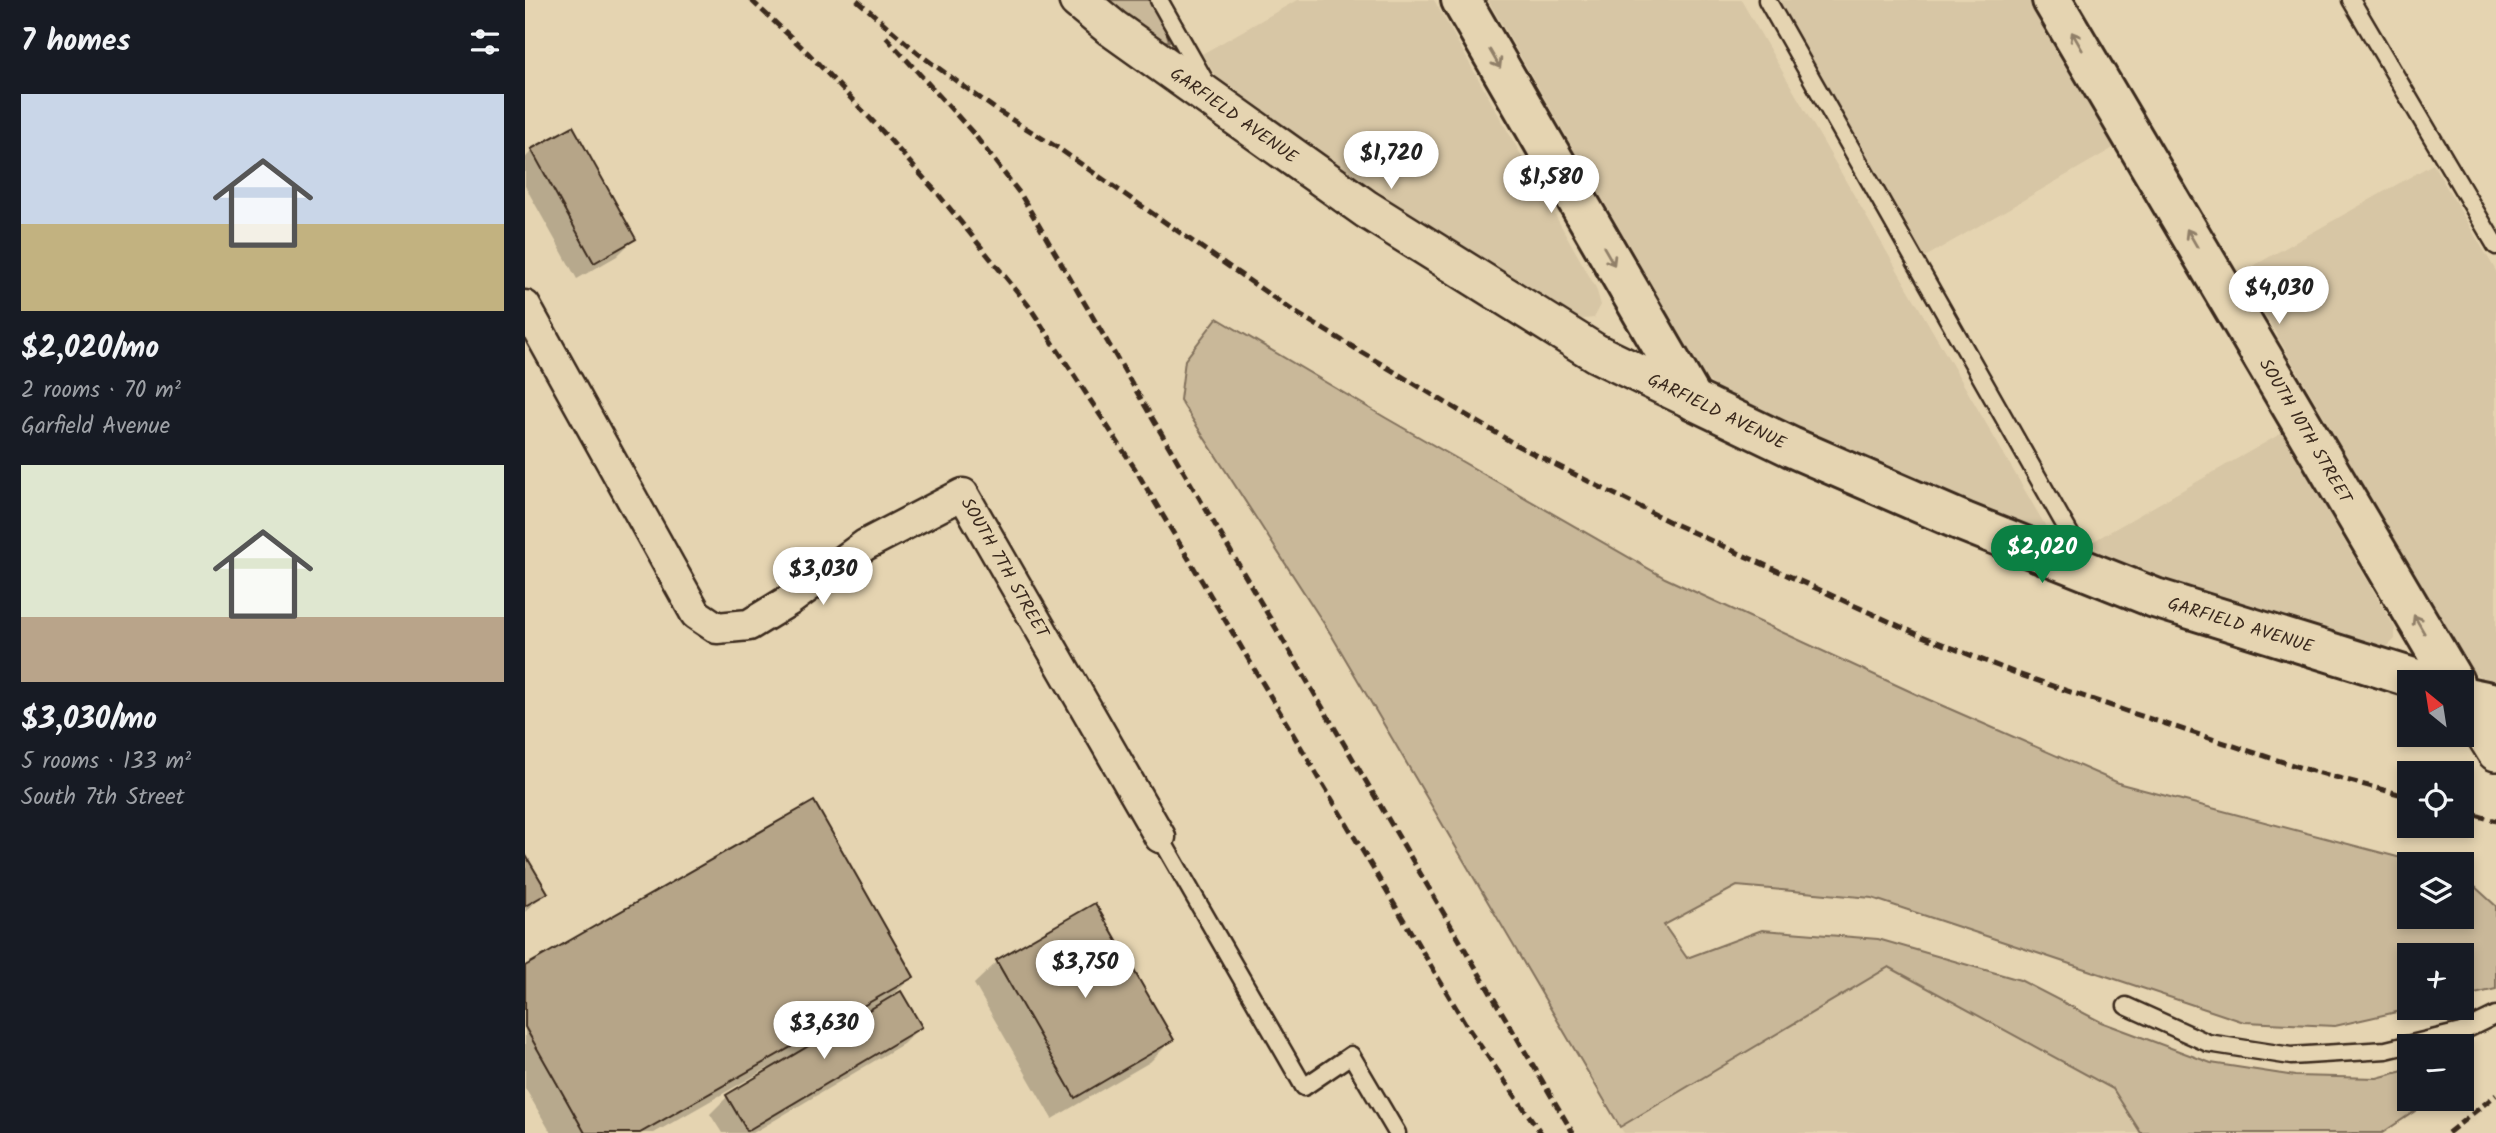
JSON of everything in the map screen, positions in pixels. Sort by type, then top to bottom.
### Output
[{"type":"main road","points":[[1461,0],[1693,400]]},
{"type":"main road","name":"SOUTH 10TH STREET","points":[[2052,0],[2447,670]]},
{"type":"main road","name":"GARFIELD AVENUE","points":[[1693,400],[1791,447],[1964,522],[2155,598],[2397,673]]},
{"type":"main road","points":[[2475,699],[2496,703]]},
{"type":"street","name":"GARFIELD AVENUE","points":[[1079,0],[1112,27],[1366,209],[1596,353],[1693,400]]},
{"type":"street","name":"SOUTH 7TH STREET","points":[[525,306],[696,614],[717,628],[748,625],[790,600],[865,545],[963,494],[1160,837]]},
{"type":"street","points":[[2475,717],[2496,752]]},
{"type":"lane","points":[[1159,0],[1217,103]]},
{"type":"lane","points":[[1767,0],[2092,572]]},
{"type":"lane","points":[[2351,0],[2496,246]]},
{"type":"lane","name":"SOUTH 7TH STREET","points":[[1160,837],[1304,1087],[1351,1055],[1397,1133]]},
{"type":"lane","points":[[2126,1006],[2208,1043],[2291,1056],[2386,1050],[2461,1032],[2496,1015]]},
{"type":"shaded area","points":[[1104,0],[1150,0],[1164,24],[1169,41],[1156,42]]},
{"type":"shaded area","points":[[1297,0],[1434,0],[1596,288],[1601,305],[1594,318],[1572,320],[1224,89],[1202,54]]},
{"type":"shaded area","points":[[1488,0],[1741,0],[2053,539],[1739,406],[1719,391],[1705,377]]},
{"type":"shaded area","points":[[1777,0],[2030,0],[2115,147],[1925,257]]},
{"type":"shaded area","points":[[2433,164],[2496,271],[2496,683],[2487,681],[2475,673],[2475,670],[2470,670],[2241,273]]},
{"type":"shaded area","points":[[1217,318],[1665,578],[1918,695],[2121,784],[2397,857],[2397,929],[2474,929],[2474,886],[2496,906],[2496,989],[2474,994],[2474,943],[2397,943],[2397,1012],[2335,1026],[2244,1022],[1872,898],[1737,886],[1664,925],[1687,958],[1762,930],[1878,939],[2020,980],[2101,1022],[2211,1063],[2295,1076],[2377,1078],[2397,1073],[2397,1111],[2415,1111],[2382,1133],[2141,1133],[2113,1089],[1889,967],[1620,1127],[1332,636],[1180,400],[1185,360]]},
{"type":"shaded area","points":[[2282,433],[2395,628],[2395,639],[2386,648],[2369,646],[2107,562],[2092,542]]},
{"type":"shaded area","points":[[1889,967],[2113,1089],[2141,1133],[1624,1133],[1620,1127]]},
{"type":"building","points":[[573,126],[636,239],[594,263],[531,149]]},
{"type":"building","points":[[814,801],[914,977],[640,1133],[585,1133],[525,1027],[525,966]]},
{"type":"building","points":[[525,854],[548,893],[525,906]]},
{"type":"building","points":[[1095,903],[1174,1040],[1075,1098],[996,960]]},
{"type":"building","points":[[901,991],[922,1027],[747,1131],[726,1095]]},
{"type":"railway","points":[[751,0],[808,53],[882,131],[938,194],[1029,306],[1134,467],[1468,1028],[1541,1133]]},
{"type":"railway","points":[[857,0],[919,54],[998,111],[1058,148],[1293,311],[1518,446],[1670,522],[1917,634],[2018,674],[2305,769],[2397,794]]},
{"type":"railway","points":[[886,37],[973,133],[1021,195],[1573,1133]]},
{"type":"railway","points":[[2474,815],[2496,821]]},
{"type":"railway","points":[[2448,1133],[2496,1095]]}]
